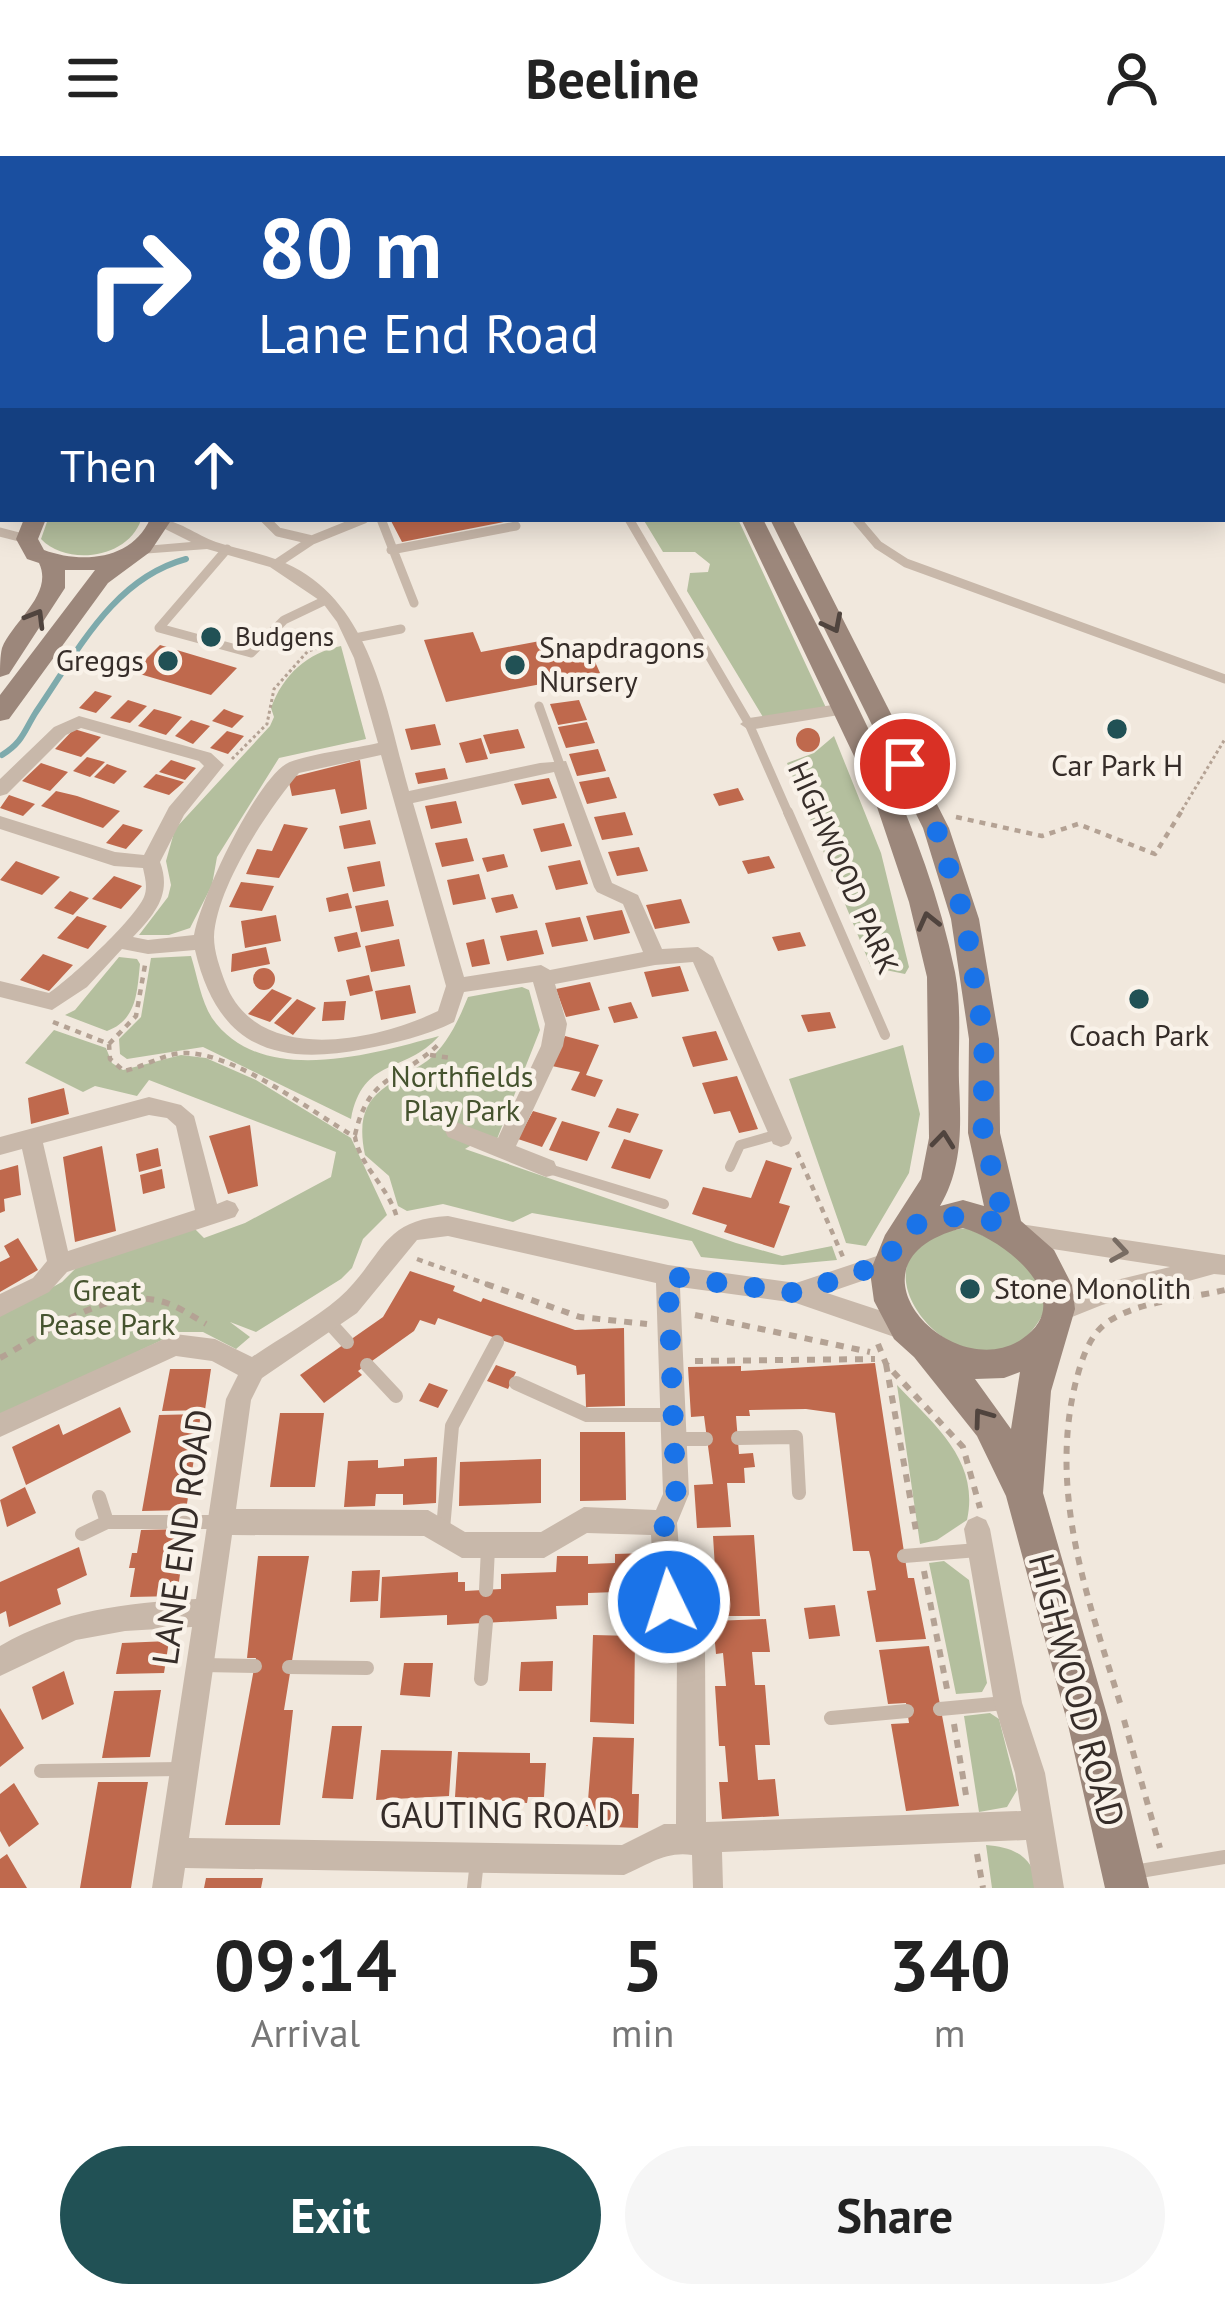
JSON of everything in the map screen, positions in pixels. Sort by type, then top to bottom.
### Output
[{"type":"street","points":[[0,713],[100,578],[155,535],[161,522]]},
{"type":"street","points":[[166,522],[218,547],[276,565],[328,599],[356,638],[388,746],[456,986],[447,1016],[422,1029],[336,1047],[284,1045],[253,1035],[229,1016],[213,980],[204,942],[218,891],[284,777],[308,762],[388,746]]},
{"type":"street","points":[[753,522],[887,798],[923,902],[942,977],[945,1138],[937,1182],[883,1250],[890,1304],[917,1340]]},
{"type":"street","points":[[783,522],[927,809],[958,896],[984,1039],[983,1133],[1013,1229],[1040,1252],[1054,1276],[1052,1325]]},
{"type":"street","points":[[31,529],[35,554],[50,561],[94,564],[129,554],[218,547]]},
{"type":"street","points":[[0,669],[52,588],[55,573],[50,561]]},
{"type":"street","name":"HIGHWOOD PARK","points":[[749,724],[845,709]]},
{"type":"street","points":[[0,790],[59,731],[79,722],[205,757],[215,765],[176,812],[150,862]]},
{"type":"street","points":[[402,799],[490,784],[505,776],[560,765],[604,887],[632,900],[655,957]]},
{"type":"street","points":[[0,822],[113,859],[150,862]]},
{"type":"street","points":[[0,989],[40,1003],[63,997],[156,895],[159,880],[150,862]]},
{"type":"street","points":[[118,941],[148,947],[204,942]]},
{"type":"street","points":[[456,986],[698,954],[706,962],[780,1136]]},
{"type":"street","points":[[503,1151],[552,1046],[556,1024],[542,976]]},
{"type":"street","points":[[0,1146],[149,1106],[173,1111],[187,1122],[217,1213],[59,1264],[40,1286],[0,1306]]},
{"type":"street","points":[[456,1131],[546,1168]]},
{"type":"street","points":[[31,1138],[59,1264]]},
{"type":"street","points":[[796,1293],[944,1216],[981,1217],[1013,1229],[1221,1265]]},
{"type":"street","points":[[0,1425],[175,1345],[202,1346],[254,1370],[328,1321],[369,1284],[400,1242],[422,1227],[448,1226],[668,1276],[796,1293],[985,1365],[1027,1354],[1052,1325],[1100,1295],[1221,1265]]},
{"type":"street","points":[[668,1276],[676,1494],[664,1523],[669,1602],[691,1649],[699,1840],[708,1888]]},
{"type":"street","name":"HIGHWOOD ROAD","points":[[1024,1493],[1033,1390],[1052,1325]]},
{"type":"street","name":"HIGHWOOD ROAD","points":[[917,1340],[989,1424],[1024,1493],[1090,1725],[1126,1881]]},
{"type":"street","name":"LANE END ROAD","points":[[167,1888],[224,1522],[238,1399],[254,1370]]},
{"type":"street","points":[[224,1522],[428,1523],[462,1545],[544,1545],[584,1520],[664,1523]]},
{"type":"street","points":[[979,1539],[1008,1703],[1039,1825],[1049,1888]]},
{"type":"street","points":[[0,1662],[39,1638],[93,1619],[208,1612]]},
{"type":"street","name":"GAUTING ROAD","points":[[173,1853],[478,1854],[625,1860],[664,1840],[1039,1825]]},
{"type":"lane","points":[[269,522],[278,532],[312,540]]},
{"type":"lane","points":[[276,565],[312,540],[357,522]]},
{"type":"lane","points":[[382,522],[414,603]]},
{"type":"lane","name":"HIGHWOOD PARK","points":[[631,522],[749,724],[885,1035]]},
{"type":"lane","points":[[859,522],[878,545],[906,563],[1225,680]]},
{"type":"lane","points":[[391,550],[516,526]]},
{"type":"lane","points":[[0,532],[31,529]]},
{"type":"lane","points":[[218,547],[159,628],[251,653],[284,620],[328,599]]},
{"type":"lane","points":[[356,638],[401,629]]},
{"type":"lane","points":[[539,706],[560,765]]},
{"type":"lane","points":[[730,1167],[740,1145],[780,1136]]},
{"type":"lane","points":[[546,1168],[664,1204]]},
{"type":"lane","points":[[328,1321],[347,1342]]},
{"type":"lane","points":[[442,1532],[452,1426],[497,1342]]},
{"type":"lane","points":[[367,1365],[395,1396]]},
{"type":"lane","points":[[516,1383],[587,1415],[673,1427],[706,1439]]},
{"type":"lane","points":[[738,1438],[796,1437],[799,1492]]},
{"type":"lane","points":[[99,1497],[107,1522]]},
{"type":"lane","points":[[82,1534],[107,1522],[224,1522]]},
{"type":"lane","points":[[912,1556],[979,1539]]},
{"type":"lane","points":[[486,1590],[489,1545]]},
{"type":"lane","points":[[481,1679],[486,1622]]},
{"type":"lane","points":[[200,1665],[255,1666]]},
{"type":"lane","points":[[289,1667],[367,1668]]},
{"type":"lane","points":[[945,1707],[1008,1703]]},
{"type":"lane","points":[[831,1718],[907,1712]]},
{"type":"lane","points":[[41,1772],[183,1768]]},
{"type":"lane","points":[[474,1888],[478,1854]]},
{"type":"lane","points":[[1126,1881],[1225,1857]]},
{"type":"path","points":[[215,765],[233,759],[266,724],[274,689],[308,651],[356,638]]},
{"type":"path","points":[[951,818],[977,818],[1033,837],[1054,838],[1078,824],[1154,854],[1225,739]]},
{"type":"path","points":[[146,957],[136,1016],[109,1044],[110,1059],[124,1071],[172,1055],[205,1056],[355,1137]]},
{"type":"path","points":[[40,1003],[55,1025],[109,1044]]},
{"type":"path","points":[[451,1058],[430,1055],[373,1086],[364,1097],[355,1137],[357,1150],[386,1185],[400,1242],[580,1317],[671,1319],[873,1356],[671,1361]]},
{"type":"path","points":[[780,1136],[791,1141],[845,1262],[883,1250]]},
{"type":"path","points":[[1166,1869],[1065,1508],[1066,1420],[1089,1342],[1098,1329],[1112,1318],[1225,1290]]},
{"type":"path","points":[[0,1358],[83,1316],[134,1298],[166,1302],[236,1340],[225,1355]]},
{"type":"path","points":[[864,1318],[886,1364],[963,1447],[980,1507],[979,1539]]},
{"type":"path","points":[[886,1364],[912,1556],[983,1888]]},
{"type":"green space","points":[[47,522],[140,522],[124,543],[96,554],[66,553],[41,539]]},
{"type":"green space","points":[[645,522],[739,522],[828,712],[766,722],[687,591],[690,573],[708,572],[710,564],[695,552],[663,552]]},
{"type":"green space","points":[[341,646],[366,739],[279,758],[217,857],[212,885],[190,928],[169,935],[139,935],[168,897],[171,885],[166,861],[175,829],[270,726],[271,708],[289,676],[317,654]]},
{"type":"green space","points":[[834,736],[881,853],[909,967],[905,974],[871,967],[787,763],[814,753]]},
{"type":"green space","points":[[191,956],[212,1018],[233,1040],[259,1053],[288,1059],[351,1057],[439,1036],[412,1057],[375,1075],[357,1099],[351,1119],[203,1047],[127,1059],[120,1054],[119,1039],[141,1017],[151,958]]},
{"type":"green space","points":[[119,957],[137,959],[140,964],[134,1004],[124,1020],[107,1031],[65,1015],[75,1010]]},
{"type":"green space","name":"Northfields Play Park","points":[[522,987],[529,990],[540,1030],[497,1139],[483,1138],[465,1149],[736,1243],[782,1256],[832,1246],[837,1260],[783,1265],[701,1257],[692,1241],[532,1213],[513,1222],[443,1204],[407,1211],[398,1206],[389,1176],[365,1155],[362,1134],[368,1105],[386,1086],[434,1055],[452,1032],[468,997]]},
{"type":"green space","name":"Great Pease Park","points":[[54,1030],[106,1048],[112,1063],[123,1070],[181,1055],[206,1058],[256,1080],[351,1138],[387,1215],[363,1239],[352,1268],[341,1279],[256,1332],[230,1322],[250,1337],[236,1349],[203,1332],[179,1332],[0,1417],[0,1316],[62,1282],[79,1265],[193,1227],[204,1238],[245,1223],[331,1177],[336,1152],[149,1080],[137,1096],[95,1086],[83,1092],[25,1063]]},
{"type":"green space","points":[[903,1045],[920,1114],[909,1173],[866,1246],[846,1243],[789,1079]]},
{"type":"green space","points":[[967,1228],[1032,1259],[1046,1308],[1019,1342],[987,1352],[955,1344],[927,1323],[909,1295],[907,1266],[924,1242]]},
{"type":"green space","points":[[897,1385],[951,1445],[967,1479],[967,1520],[937,1540],[920,1544]]},
{"type":"green space","points":[[944,1561],[969,1580],[987,1683],[982,1692],[956,1694],[929,1563]]},
{"type":"green space","points":[[990,1713],[999,1719],[1017,1790],[1007,1807],[979,1812],[964,1716]]},
{"type":"green space","points":[[986,1845],[1006,1848],[1027,1861],[1037,1888],[992,1888]]},
{"type":"building","points":[[392,522],[504,522],[402,542]]},
{"type":"building","name":"Snapdragons Nursery","points":[[473,632],[481,652],[556,638],[560,647],[571,645],[577,658],[592,655],[600,673],[446,702],[424,640]]},
{"type":"building","points":[[160,645],[237,668],[211,695],[133,672]]},
{"type":"building","points":[[95,691],[112,696],[96,713],[79,708]]},
{"type":"building","points":[[128,700],[147,706],[130,723],[110,718]]},
{"type":"building","points":[[579,700],[587,720],[558,725],[550,704]]},
{"type":"building","points":[[154,709],[182,717],[166,735],[138,726]]},
{"type":"building","points":[[224,709],[244,716],[232,728],[212,721]]},
{"type":"building","points":[[191,720],[210,726],[193,744],[175,736]]},
{"type":"building","points":[[587,722],[595,743],[566,748],[558,727]]},
{"type":"building","points":[[435,724],[441,745],[411,750],[405,729]]},
{"type":"building","points":[[808,728],[820,740],[808,752],[796,740]]},
{"type":"building","points":[[74,729],[101,737],[81,757],[55,749]]},
{"type":"building","points":[[518,729],[525,748],[490,754],[483,735]]},
{"type":"building","points":[[227,731],[244,736],[228,754],[210,748]]},
{"type":"building","points":[[481,738],[488,759],[466,763],[459,743]]},
{"type":"building","points":[[598,749],[606,771],[577,776],[569,754]]},
{"type":"building","points":[[87,757],[105,762],[90,777],[73,771]]},
{"type":"building","points":[[171,760],[196,768],[185,780],[159,772]]},
{"type":"building","points":[[360,760],[367,809],[341,814],[335,789],[292,796],[288,778]]},
{"type":"building","points":[[41,763],[68,772],[50,791],[22,781]]},
{"type":"building","points":[[107,764],[127,771],[114,784],[94,777]]},
{"type":"building","points":[[445,768],[448,779],[418,784],[415,773]]},
{"type":"building","points":[[156,774],[184,782],[169,795],[143,787]]},
{"type":"building","points":[[609,777],[617,798],[587,804],[579,782]]},
{"type":"building","points":[[549,778],[557,798],[522,805],[514,784]]},
{"type":"building","points":[[738,788],[744,800],[719,806],[713,794]]},
{"type":"building","points":[[56,791],[120,811],[103,828],[41,806]]},
{"type":"building","points":[[9,795],[35,804],[23,816],[0,808]]},
{"type":"building","points":[[456,801],[462,823],[431,829],[425,806]]},
{"type":"building","points":[[625,812],[633,835],[602,840],[594,817]]},
{"type":"building","points":[[370,820],[376,844],[344,849],[339,826]]},
{"type":"building","points":[[564,823],[572,846],[541,852],[533,829]]},
{"type":"building","points":[[123,824],[143,830],[126,849],[106,843]]},
{"type":"building","points":[[284,824],[308,828],[279,878],[246,874],[257,849],[272,851]]},
{"type":"building","points":[[467,838],[474,861],[442,867],[435,843]]},
{"type":"building","points":[[639,847],[648,871],[617,876],[608,852]]},
{"type":"building","points":[[504,854],[508,867],[487,872],[482,858]]},
{"type":"building","points":[[769,856],[775,868],[748,874],[742,861]]},
{"type":"building","points":[[580,860],[588,884],[556,890],[548,866]]},
{"type":"building","points":[[16,861],[60,877],[42,895],[0,880]]},
{"type":"building","points":[[380,861],[385,886],[353,892],[347,867]]},
{"type":"building","points":[[479,874],[486,899],[453,905],[447,880]]},
{"type":"building","points":[[114,876],[142,886],[121,909],[92,899]]},
{"type":"building","points":[[241,882],[274,886],[262,911],[229,907]]},
{"type":"building","points":[[70,891],[89,898],[73,915],[54,908]]},
{"type":"building","points":[[348,893],[352,908],[329,912],[326,898]]},
{"type":"building","points":[[513,894],[518,908],[496,913],[491,898]]},
{"type":"building","points":[[681,899],[690,923],[655,929],[646,905]]},
{"type":"building","points":[[388,900],[394,926],[361,932],[355,906]]},
{"type":"building","points":[[622,910],[630,933],[594,940],[586,916]]},
{"type":"building","points":[[276,915],[281,941],[245,948],[241,921]]},
{"type":"building","points":[[77,916],[107,926],[88,949],[57,938]]},
{"type":"building","points":[[580,917],[588,941],[552,947],[545,923]]},
{"type":"building","points":[[537,930],[544,954],[507,961],[500,936]]},
{"type":"building","points":[[357,932],[361,947],[338,952],[334,937]]},
{"type":"building","points":[[800,932],[806,946],[778,951],[772,937]]},
{"type":"building","points":[[399,939],[405,966],[371,972],[365,946]]},
{"type":"building","points":[[484,939],[490,964],[472,967],[466,943]]},
{"type":"building","points":[[266,947],[270,964],[231,972],[232,954]]},
{"type":"building","points":[[43,954],[73,965],[49,991],[20,980]]},
{"type":"building","points":[[680,966],[689,991],[652,997],[644,972]]},
{"type":"building","points":[[264,968],[275,979],[264,990],[253,979]]},
{"type":"building","points":[[369,975],[373,991],[350,996],[346,980]]},
{"type":"building","points":[[590,982],[600,1010],[566,1017],[556,989]]},
{"type":"building","points":[[410,985],[416,1013],[381,1020],[375,991]]},
{"type":"building","points":[[272,989],[292,998],[270,1022],[248,1014]]},
{"type":"building","points":[[297,999],[316,1008],[293,1035],[274,1023]]},
{"type":"building","points":[[346,1001],[344,1020],[322,1021],[324,1002]]},
{"type":"building","points":[[631,1002],[638,1018],[614,1023],[608,1007]]},
{"type":"building","points":[[830,1012],[836,1028],[808,1032],[801,1015]]},
{"type":"building","points":[[716,1031],[728,1060],[693,1067],[682,1037]]},
{"type":"building","points":[[565,1036],[599,1045],[586,1075],[603,1080],[595,1097],[571,1090],[580,1072],[552,1066]]},
{"type":"building","points":[[737,1076],[758,1129],[739,1133],[730,1111],[714,1114],[702,1083]]},
{"type":"building","points":[[64,1088],[69,1114],[31,1124],[28,1098]]},
{"type":"building","points":[[617,1108],[639,1114],[630,1133],[608,1127]]},
{"type":"building","points":[[533,1111],[557,1118],[542,1147],[518,1139]]},
{"type":"building","points":[[562,1121],[600,1132],[587,1161],[549,1150]]},
{"type":"building","points":[[250,1125],[258,1186],[228,1194],[209,1136]]},
{"type":"building","points":[[624,1139],[663,1150],[650,1179],[611,1168]]},
{"type":"building","points":[[102,1146],[116,1231],[75,1242],[63,1157]]},
{"type":"building","points":[[158,1148],[161,1166],[139,1172],[136,1154]]},
{"type":"building","points":[[766,1160],[792,1168],[779,1203],[790,1206],[774,1248],[724,1232],[727,1225],[692,1214],[703,1187],[751,1198]]},
{"type":"building","points":[[18,1165],[21,1195],[4,1199],[5,1211],[0,1213],[0,1170]]},
{"type":"building","points":[[162,1169],[165,1188],[143,1194],[140,1175]]},
{"type":"building","points":[[18,1238],[38,1270],[0,1292],[0,1262],[10,1257],[4,1246]]},
{"type":"building","points":[[410,1271],[455,1286],[453,1291],[481,1302],[483,1298],[575,1330],[624,1328],[625,1406],[586,1407],[585,1374],[577,1375],[576,1366],[438,1318],[435,1325],[420,1320],[414,1331],[358,1371],[362,1375],[324,1403],[300,1375],[383,1317]]},
{"type":"building","points":[[875,1363],[908,1578],[914,1578],[926,1639],[876,1642],[867,1591],[876,1590],[871,1559],[869,1551],[853,1551],[835,1413],[749,1410],[750,1416],[736,1416],[739,1454],[753,1453],[755,1467],[744,1468],[745,1483],[727,1483],[731,1527],[697,1528],[694,1485],[713,1484],[704,1416],[691,1417],[688,1367],[741,1366],[741,1371]]},
{"type":"building","points":[[496,1365],[516,1372],[508,1389],[487,1381]]},
{"type":"building","points":[[170,1369],[211,1369],[205,1410],[162,1411]]},
{"type":"building","points":[[429,1383],[448,1390],[438,1408],[419,1401]]},
{"type":"building","points":[[120,1407],[131,1432],[26,1485],[12,1447],[59,1424],[63,1435]]},
{"type":"building","points":[[280,1413],[324,1413],[315,1487],[270,1487]]},
{"type":"building","points":[[201,1414],[186,1510],[142,1511],[159,1415]]},
{"type":"building","points":[[580,1432],[625,1432],[626,1500],[580,1501]]},
{"type":"building","points":[[437,1457],[436,1503],[403,1505],[403,1494],[376,1494],[375,1506],[344,1507],[348,1461],[378,1460],[378,1468],[404,1466],[404,1459]]},
{"type":"building","points":[[541,1459],[541,1503],[459,1506],[460,1462]]},
{"type":"building","points":[[25,1487],[36,1513],[7,1527],[0,1500]]},
{"type":"building","points":[[185,1529],[182,1552],[165,1552],[163,1567],[181,1567],[177,1596],[130,1597],[135,1568],[129,1568],[141,1530]]},
{"type":"building","points":[[754,1535],[760,1616],[718,1616],[713,1536]]},
{"type":"building","points":[[79,1547],[87,1575],[57,1589],[61,1604],[9,1627],[6,1611],[0,1614],[0,1582]]},
{"type":"building","points":[[648,1553],[651,1605],[645,1605],[645,1615],[625,1615],[625,1604],[617,1605],[616,1592],[588,1593],[588,1605],[556,1606],[557,1619],[447,1625],[447,1615],[380,1618],[382,1577],[458,1572],[465,1591],[501,1589],[501,1574],[556,1572],[557,1556],[588,1556],[588,1564],[615,1563],[615,1554]]},
{"type":"building","points":[[258,1556],[309,1556],[284,1710],[293,1710],[280,1825],[225,1825],[256,1658],[247,1658]]},
{"type":"building","points":[[380,1570],[378,1601],[350,1602],[352,1571]]},
{"type":"building","points":[[835,1605],[840,1636],[809,1639],[804,1608]]},
{"type":"building","points":[[766,1619],[770,1652],[752,1652],[755,1685],[765,1685],[770,1745],[755,1745],[758,1780],[775,1779],[779,1816],[722,1819],[719,1782],[728,1782],[725,1746],[719,1746],[715,1686],[726,1686],[713,1621]]},
{"type":"building","points":[[593,1635],[635,1636],[634,1724],[590,1722]]},
{"type":"building","points":[[169,1641],[164,1673],[116,1674],[122,1643]]},
{"type":"building","points":[[929,1646],[959,1806],[906,1811],[891,1724],[909,1723],[906,1703],[888,1704],[879,1650]]},
{"type":"building","points":[[553,1661],[552,1691],[519,1691],[521,1662]]},
{"type":"building","points":[[404,1663],[433,1663],[430,1697],[400,1695]]},
{"type":"building","points":[[64,1671],[74,1704],[42,1720],[32,1687]]},
{"type":"building","points":[[161,1690],[150,1757],[102,1758],[114,1691]]},
{"type":"building","points":[[0,1708],[24,1748],[0,1767]]},
{"type":"building","points":[[332,1726],[362,1726],[353,1799],[322,1798]]},
{"type":"building","points":[[593,1737],[634,1738],[632,1794],[639,1794],[638,1828],[586,1826]]},
{"type":"building","points":[[381,1750],[452,1751],[449,1796],[376,1800]]},
{"type":"building","points":[[458,1752],[530,1753],[530,1763],[546,1763],[544,1797],[528,1797],[527,1803],[455,1797]]},
{"type":"building","points":[[98,1782],[148,1782],[131,1888],[80,1888]]},
{"type":"building","points":[[14,1783],[39,1824],[9,1847],[0,1831],[0,1794]]},
{"type":"building","points":[[7,1854],[27,1888],[0,1888],[0,1859]]},
{"type":"building","points":[[206,1878],[263,1878],[261,1888],[204,1888]]},
{"type":"waterway","points":[[2,755],[19,741],[82,643],[117,601],[137,583],[186,559]]},
{"type":"place","name":"Budgens","points":[[211,637]]},
{"type":"place","name":"Greggs","points":[[168,661]]},
{"type":"place","name":"Snapdragons Nursery","points":[[515,665]]},
{"type":"place","name":"Car Park H","points":[[1117,729]]},
{"type":"place","name":"Coach Park","points":[[1139,999]]},
{"type":"place","name":"Stone Monolith","points":[[970,1289]]},
{"type":"route","points":[[669,1602],[664,1523],[676,1494],[668,1276],[796,1293],[889,1262],[904,1235],[919,1224],[962,1214],[1005,1225],[983,1133],[984,1039],[965,919],[936,828],[905,764]]}]
